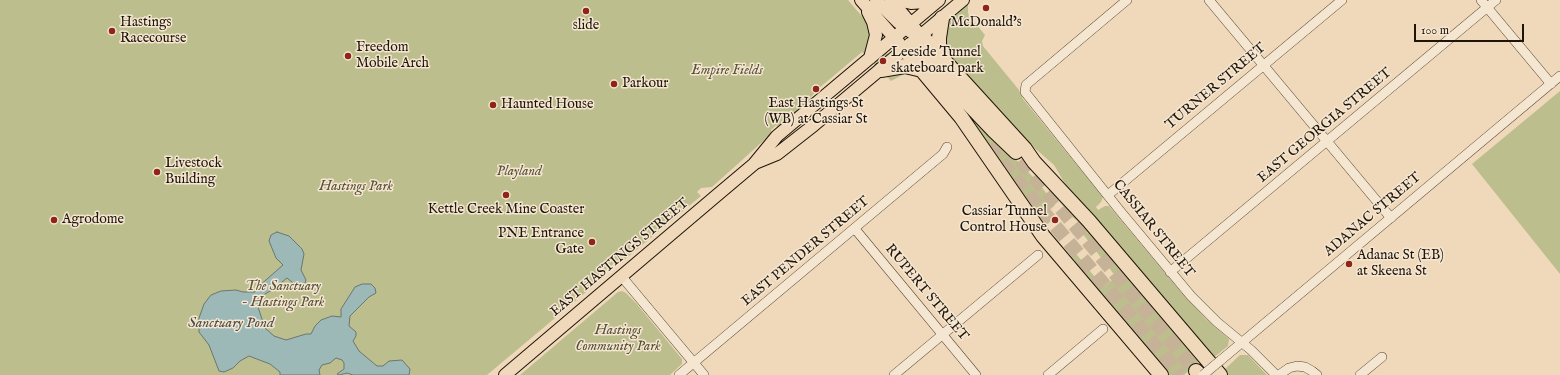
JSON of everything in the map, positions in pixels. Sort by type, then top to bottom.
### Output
[{"type":"highway","points":[[942,18],[939,45],[944,61]]},
{"type":"highway","points":[[921,35],[1025,149],[1034,162],[1089,221],[1220,375]]},
{"type":"highway","points":[[908,47],[931,64],[1018,154],[1034,162]]},
{"type":"highway","points":[[908,47],[922,70],[976,136],[1043,236],[1161,375]]},
{"type":"highway","points":[[881,70],[905,66],[922,70]]},
{"type":"main road","points":[[876,0],[921,35]]},
{"type":"main road","points":[[891,0],[908,26]]},
{"type":"main road","points":[[898,0],[911,3],[938,1]]},
{"type":"main road","name":"EAST HASTINGS STREET","points":[[754,164],[777,154],[881,70],[963,0]]},
{"type":"main road","name":"EAST HASTINGS STREET","points":[[505,375],[754,164],[777,136],[938,1]]},
{"type":"main road","points":[[862,2],[894,38],[903,40],[908,47]]},
{"type":"main road","points":[[862,2],[873,22],[876,35],[870,58]]},
{"type":"street","name":"CASSIAR STREET","points":[[1127,0],[1024,88],[1027,95],[1170,272],[1204,310],[1276,375]]},
{"type":"street","points":[[1209,0],[1391,218]]},
{"type":"street","name":"TURNER STREET","points":[[1108,195],[1342,0]]},
{"type":"street","points":[[1481,0],[1551,84]]},
{"type":"street","name":"EAST GEORGIA STREET","points":[[1170,272],[1496,0]]},
{"type":"street","name":"ADANAC STREET","points":[[1200,374],[1221,360],[1560,76]]},
{"type":"street","name":"EAST PENDER STREET","points":[[679,375],[855,229],[943,154],[947,147]]},
{"type":"street","name":"RUPERT STREET","points":[[855,229],[976,375]]},
{"type":"street","points":[[894,375],[1038,255]]},
{"type":"street","points":[[622,277],[704,375]]},
{"type":"street","points":[[1048,375],[1103,329]]},
{"type":"street","points":[[1360,375],[1382,357]]},
{"type":"street","points":[[1280,375],[1289,368],[1296,366],[1305,367],[1316,375]]},
{"type":"green space","name":"Hastings Park","points":[[0,0],[848,0],[866,21],[869,28],[869,34],[906,73],[891,81],[862,52],[818,89],[803,106],[778,128],[776,125],[771,130],[771,134],[712,187],[701,188],[697,192],[701,196],[623,261],[617,261],[606,270],[606,275],[604,277],[487,375],[0,375]]},
{"type":"green space","points":[[968,4],[968,13],[970,17],[985,35],[982,41],[983,46],[1019,90],[1023,99],[1103,197],[1101,202],[1096,207],[1098,210],[1105,206],[1109,206],[1181,292],[1206,319],[1229,339],[1228,346],[1212,359],[1064,182],[1054,165],[1022,137],[946,53],[945,28],[951,19]]},
{"type":"green space","points":[[1560,91],[1560,274],[1472,164]]},
{"type":"green space","points":[[976,119],[1038,182],[1055,205],[1039,220],[971,122]]},
{"type":"green space","points":[[1047,186],[1078,217],[1079,222],[1072,217]]},
{"type":"green space","points":[[1082,233],[1092,233],[1199,362],[1184,375],[1166,375],[1085,276],[1067,250],[1069,245],[1103,287],[1116,277]]},
{"type":"green space","name":"Hastings Community Park","points":[[622,291],[636,303],[682,359],[682,364],[670,375],[520,375],[618,292]]},
{"type":"green space","points":[[1240,355],[1248,355],[1267,375],[1228,375],[1224,371],[1225,369]]},
{"type":"water","name":"Sanctuary Pond","points":[[277,232],[289,236],[302,249],[304,254],[301,270],[306,280],[304,286],[298,287],[287,278],[272,290],[258,298],[258,307],[265,328],[274,336],[286,340],[311,334],[315,326],[321,320],[332,316],[341,317],[341,309],[355,287],[362,284],[371,284],[375,288],[376,293],[369,297],[350,316],[349,326],[356,332],[356,336],[353,341],[359,351],[377,366],[383,366],[389,361],[402,360],[410,369],[409,375],[353,375],[347,373],[339,375],[337,374],[344,369],[344,363],[342,360],[336,358],[330,363],[322,365],[319,370],[320,375],[280,375],[280,372],[270,364],[249,356],[240,361],[233,368],[224,372],[219,371],[209,345],[199,332],[199,318],[204,304],[211,295],[221,291],[236,290],[243,292],[255,292],[258,287],[283,265],[276,258],[269,241],[271,235]]},
{"type":"tunnel","points":[[1007,144],[1196,371]]},
{"type":"tunnel","points":[[988,146],[1180,375]]},
{"type":"place","name":"McDonald's","points":[[986,8]]},
{"type":"place","name":"slide","points":[[586,11]]},
{"type":"place","name":"Hastings Racecourse","points":[[112,31]]},
{"type":"place","name":"Freedom Mobile Arch","points":[[348,56]]},
{"type":"place","name":"Leeside Tunnel skateboard park","points":[[883,61]]},
{"type":"place","name":"Parkour","points":[[614,84]]},
{"type":"place","name":"East Hastings St (WB) at Cassiar St","points":[[816,89]]},
{"type":"place","name":"Haunted House","points":[[493,105]]},
{"type":"place","name":"Livestock Building","points":[[157,172]]},
{"type":"place","name":"Kettle Creek Mine Coaster","points":[[506,195]]},
{"type":"place","name":"Agrodome","points":[[54,220]]},
{"type":"place","name":"Cassiar Tunnel Control House","points":[[1055,220]]},
{"type":"place","name":"PNE Entrance Gate","points":[[592,242]]},
{"type":"place","name":"Adanac St (EB) at Skeena St","points":[[1349,264]]},
{"type":"park label","name":"Empire Fields","points":[[727,71]]},
{"type":"park label","name":"Playland","points":[[519,172]]},
{"type":"park label","name":"The Sanctuary - Hastings Park","points":[[283,296]]}]
